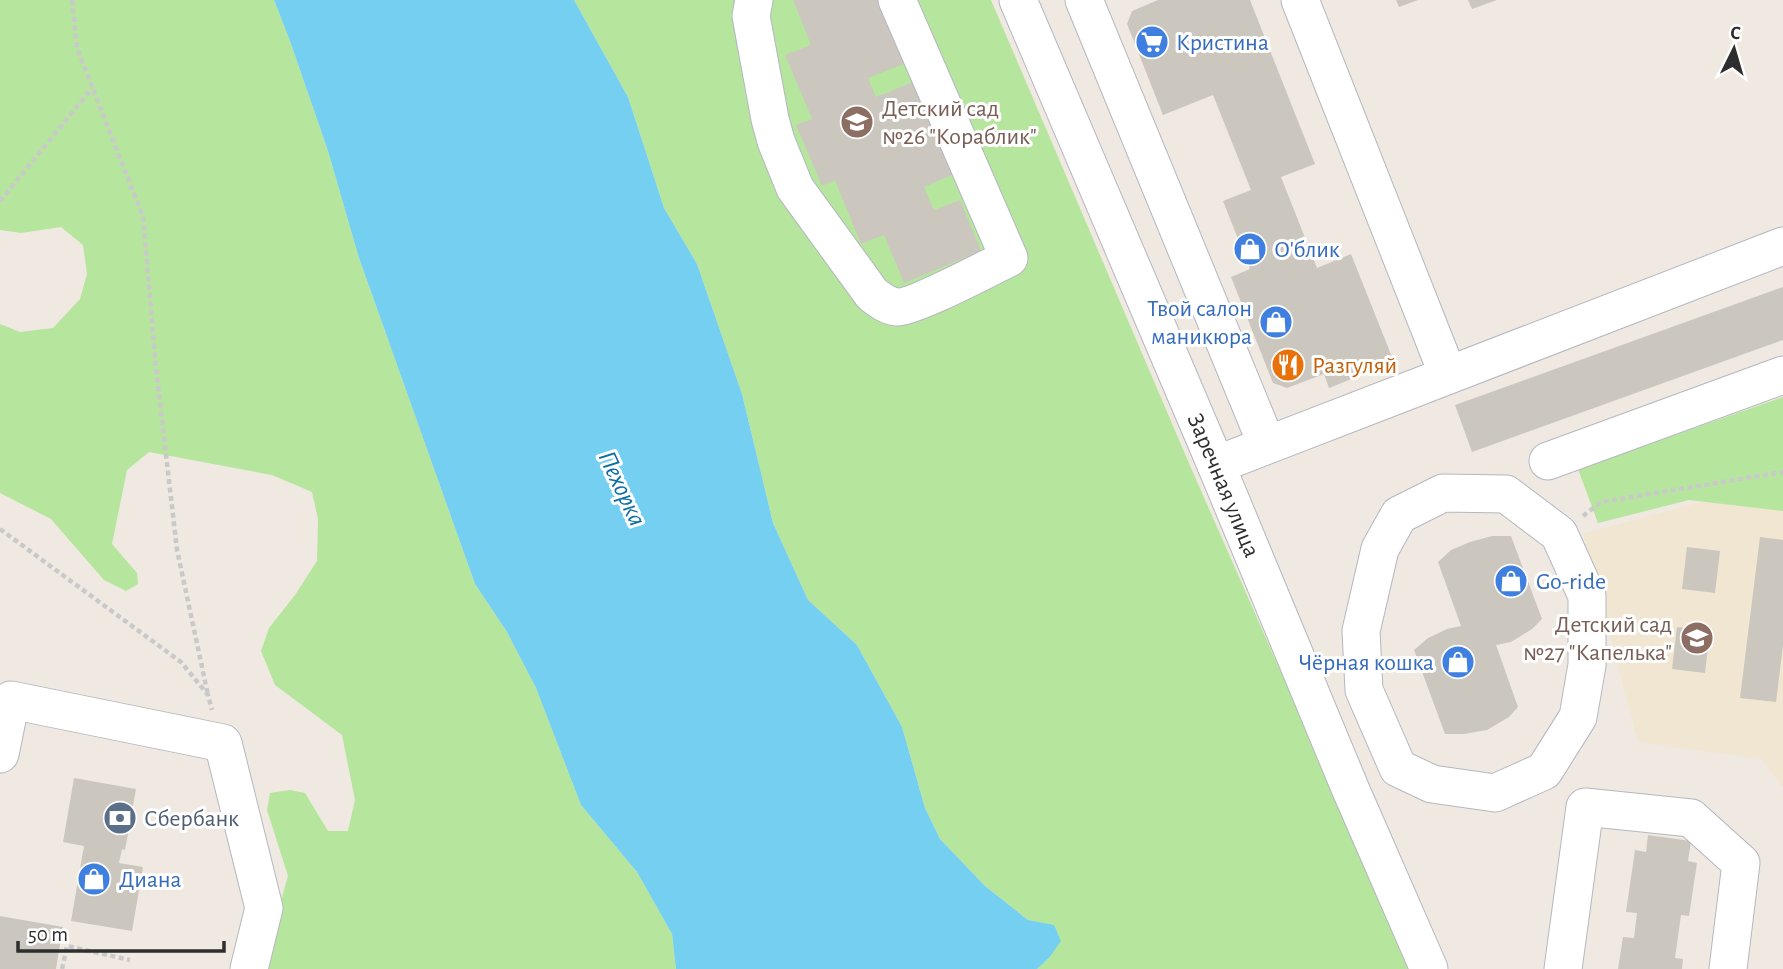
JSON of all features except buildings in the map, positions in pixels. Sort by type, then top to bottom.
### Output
[{"type":"street","points":[[754,0],[751,16],[770,119],[794,188],[872,294],[886,304],[898,307],[1009,258],[897,0]]},
{"type":"street","name":"Заречная улица","points":[[1018,0],[1429,969]]},
{"type":"street","points":[[1084,0],[1267,444]]},
{"type":"street","points":[[1300,0],[1448,375]]},
{"type":"street","points":[[1216,465],[1783,246]]},
{"type":"street","points":[[1548,461],[1783,375]]},
{"type":"street","points":[[1443,493],[1506,494],[1559,534],[1587,596],[1587,665],[1578,717],[1544,771],[1495,793],[1432,784],[1398,768],[1364,690],[1361,631],[1380,549],[1399,515],[1443,493]]},
{"type":"street","points":[[0,754],[11,700],[223,743],[264,908],[249,969]]},
{"type":"street","points":[[1350,788],[1398,768]]},
{"type":"street","points":[[1563,969],[1585,807],[1691,818],[1741,863],[1728,969]]},
{"type":"path","points":[[72,0],[77,48],[142,217],[177,550],[208,695],[223,743]]},
{"type":"path","points":[[0,201],[92,88]]},
{"type":"path","points":[[1559,534],[1601,502],[1783,472]]},
{"type":"path","points":[[0,530],[181,662],[208,695]]},
{"type":"path","points":[[62,969],[67,946],[130,960]]},
{"type":"shaded area","name":"Детский сад №27 \"Капелька\"","points":[[1727,495],[1783,501],[1783,787],[1761,759],[1638,742],[1583,534]]},
{"type":"green space","points":[[0,0],[274,0],[328,151],[359,258],[475,584],[507,632],[536,688],[581,805],[637,872],[672,934],[676,969],[267,969],[288,876],[267,810],[270,793],[290,790],[305,793],[328,831],[348,831],[355,800],[342,735],[275,685],[261,651],[269,628],[317,561],[318,519],[312,492],[272,475],[149,452],[127,470],[112,544],[137,573],[138,584],[126,591],[104,580],[51,519],[0,493],[0,324],[20,332],[53,328],[80,299],[87,274],[83,245],[61,227],[21,233],[0,230]]},
{"type":"green space","points":[[574,0],[991,0],[1408,969],[1037,969],[1049,958],[1054,926],[1028,920],[985,886],[940,839],[925,808],[902,727],[857,645],[808,600],[773,523],[742,394],[697,264],[664,208],[628,97]]},
{"type":"green space","points":[[1783,397],[1783,511],[1689,500],[1598,523],[1578,469]]},
{"type":"water","name":"Пехорка","points":[[274,0],[574,0],[628,97],[664,208],[697,264],[742,394],[773,523],[808,600],[857,645],[902,727],[925,808],[940,839],[985,886],[1028,920],[1054,925],[1061,941],[1037,969],[676,969],[672,934],[637,872],[581,805],[536,688],[507,632],[475,584],[359,258],[328,151]]},
{"type":"place","name":"Кристина","points":[[1152,42]]},
{"type":"place","name":"Детский сад №26 \"Кораблик\"","points":[[857,122]]},
{"type":"place","name":"О'блик","points":[[1250,249]]},
{"type":"place","name":"Твой салон маникюра","points":[[1276,322]]},
{"type":"place","name":"Разгуляй","points":[[1288,365]]},
{"type":"place","name":"Go-ride","points":[[1511,581]]},
{"type":"place","name":"Детский сад №27 \"Капелька\"","points":[[1697,638]]},
{"type":"place","name":"Чёрная кошка","points":[[1458,662]]},
{"type":"place","name":"Сбербанк","points":[[120,818]]},
{"type":"place","name":"Диана","points":[[94,879]]}]
